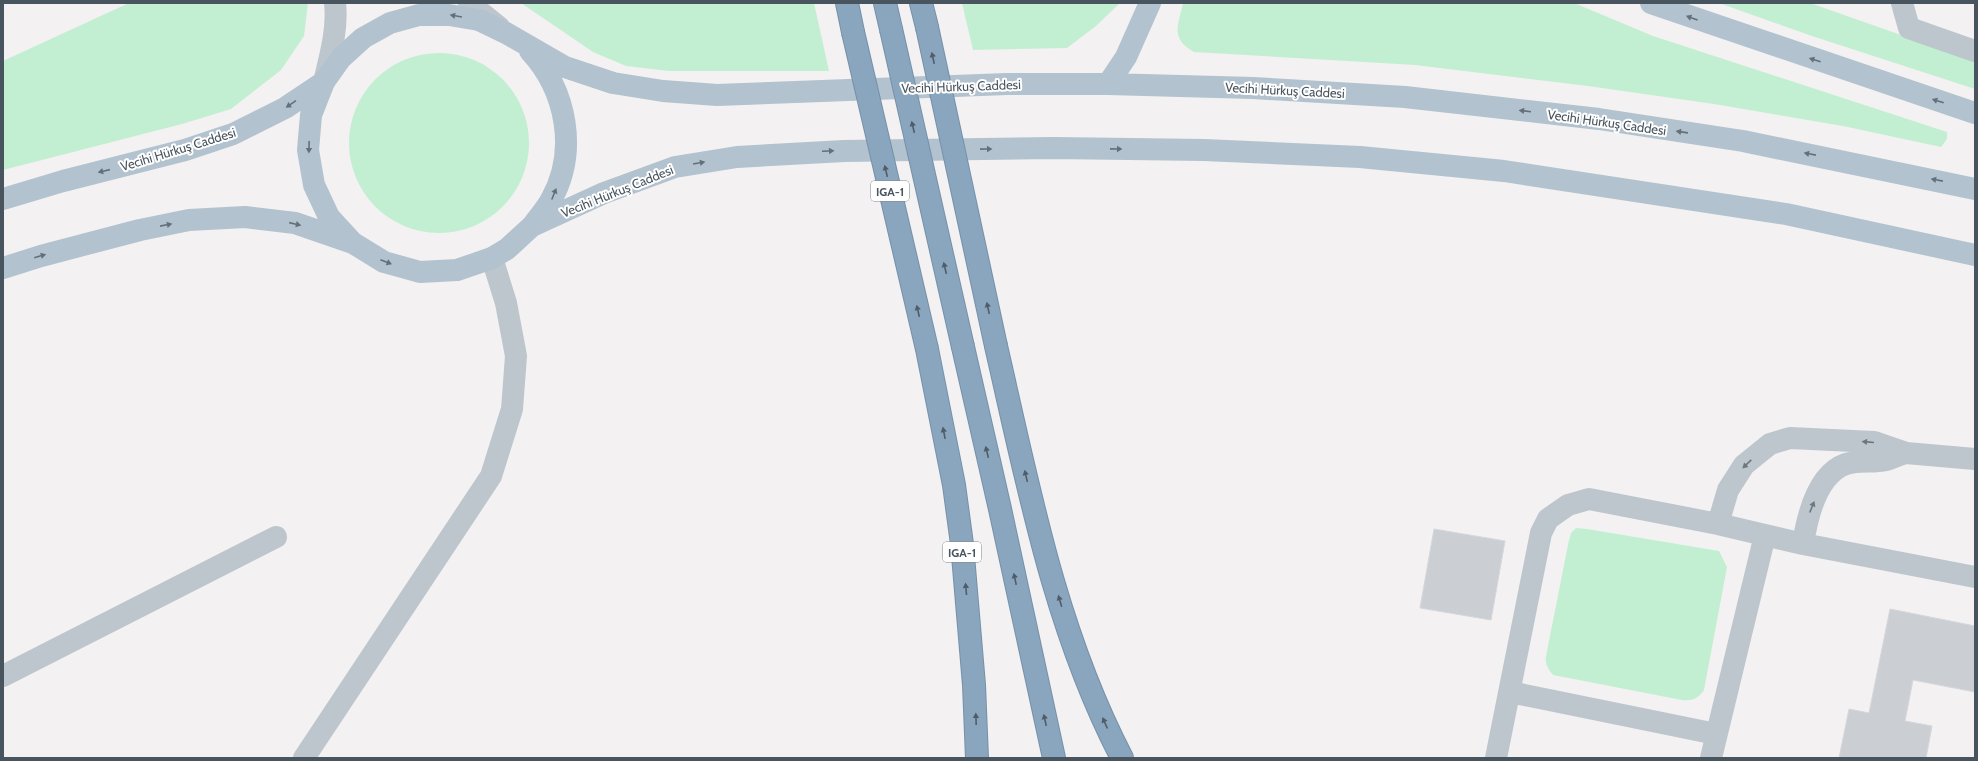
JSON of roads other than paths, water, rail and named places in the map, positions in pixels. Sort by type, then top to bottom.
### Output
[{"type":"highway","name":"IGA-1","points":[[847,3],[927,349],[954,485],[962,544],[974,685],[977,758]]},
{"type":"highway","points":[[885,3],[1000,509],[1054,758]]},
{"type":"highway","points":[[921,3],[996,346],[1040,531],[1069,635],[1087,682],[1122,758]]},
{"type":"main road","points":[[1108,84],[1126,57],[1150,3]]},
{"type":"main road","points":[[1651,3],[1975,113]]},
{"type":"main road","name":"Vecihi Hürkuş Caddesi","points":[[3,199],[63,181],[185,150],[233,134],[285,108],[324,82],[341,58],[364,38],[390,23],[412,17],[449,15],[479,20],[506,32],[565,66],[613,83],[663,91],[717,95],[999,84],[1108,84],[1253,88],[1405,97],[1599,119],[1743,141],[1975,189]]},
{"type":"main road","points":[[506,32],[531,52],[546,71],[563,107],[567,139],[563,170],[551,200],[532,226]]},
{"type":"main road","points":[[324,82],[311,115],[308,150],[314,185],[329,217],[353,243]]},
{"type":"main road","name":"Vecihi Hürkuş Caddesi","points":[[3,268],[41,256],[132,232],[189,220],[245,217],[288,222],[353,243],[384,262],[420,272],[457,270],[492,258],[507,249],[532,226],[604,193],[675,167],[737,156],[844,151],[1054,148],[1204,150],[1360,157],[1511,172],[1786,214],[1975,256]]},
{"type":"street","points":[[324,82],[331,52],[336,12],[335,3]]},
{"type":"street","points":[[469,3],[506,32]]},
{"type":"street","points":[[1902,3],[1909,28],[1975,51]]},
{"type":"street","points":[[304,758],[491,476],[512,409],[516,356],[506,303],[492,258]]},
{"type":"street","points":[[1718,524],[1728,490],[1744,466],[1770,444],[1790,438],[1874,442],[1906,453],[1975,459]]},
{"type":"street","points":[[1804,544],[1807,520],[1818,490],[1832,474],[1845,464],[1885,460],[1906,453]]},
{"type":"street","points":[[1496,758],[1541,533],[1548,519],[1568,505],[1589,499],[1718,524],[1804,544],[1975,577]]},
{"type":"street","points":[[1711,758],[1765,535]]},
{"type":"street","points":[[3,676],[276,537]]},
{"type":"street","points":[[1510,692],[1716,734]]}]
